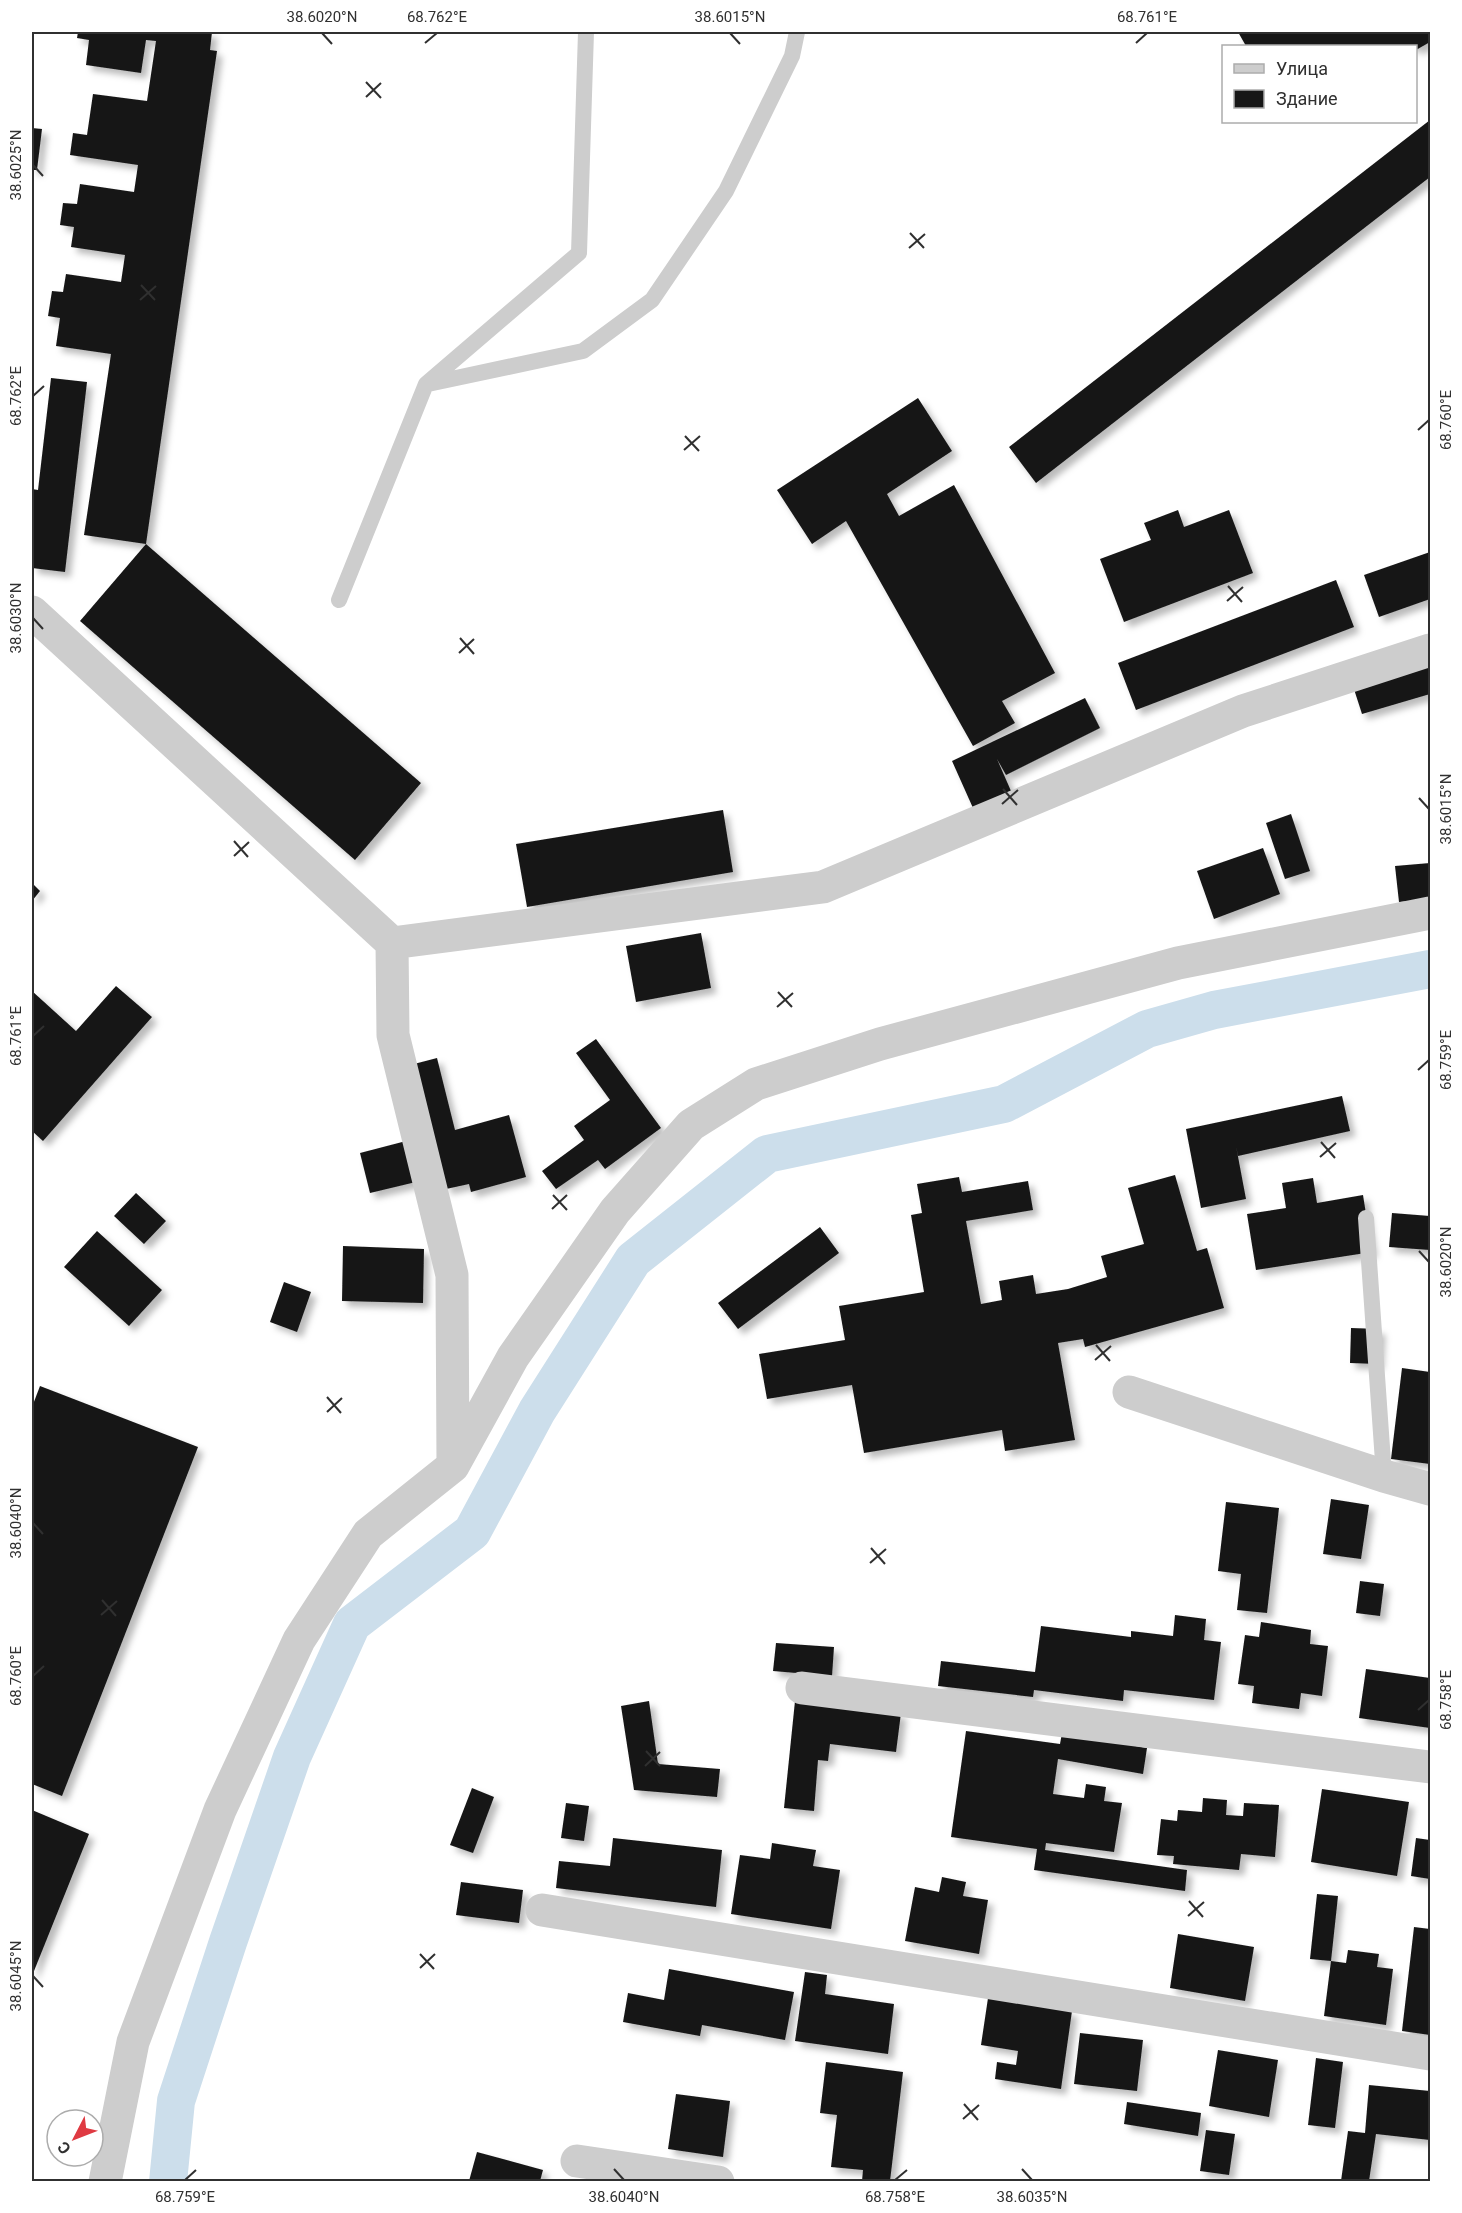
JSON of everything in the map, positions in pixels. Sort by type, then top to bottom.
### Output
[{"type":"street","points":[[32,612],[392,943],[393,1035],[452,1275],[453,1466]]},
{"type":"street","points":[[392,943],[823,888],[1243,711],[1431,650]]},
{"type":"street","points":[[105,2181],[133,2042],[220,1810],[299,1640],[368,1534],[453,1466],[513,1357],[615,1210],[691,1125],[756,1084],[880,1044],[1178,963],[1431,913]]},
{"type":"street","points":[[1129,1392],[1384,1476],[1431,1489]]},
{"type":"street","points":[[802,1688],[1431,1767]]},
{"type":"street","points":[[542,1910],[1431,2054]]},
{"type":"street","points":[[577,2161],[718,2181]]},
{"type":"lane","points":[[339,600],[426,384],[579,253],[586,32]]},
{"type":"lane","points":[[426,384],[583,351],[652,300],[726,191],[792,56],[797,32]]},
{"type":"lane","points":[[1366,1218],[1384,1476]]},
{"type":"building","points":[[78,32],[212,32],[210,50],[217,51],[146,544],[84,535],[111,354],[56,346],[60,318],[48,316],[52,291],[63,292],[66,274],[121,282],[125,255],[71,247],[74,227],[60,225],[63,203],[77,204],[80,184],[134,192],[138,165],[70,155],[73,133],[87,135],[93,94],[147,101],[156,41],[146,40],[141,73],[86,65],[89,40],[77,38]]},
{"type":"building","points":[[1238,32],[1430,32],[1430,42],[1417,49],[1417,45],[1245,45]]},
{"type":"building","points":[[1430,120],[1430,177],[1036,483],[1009,447]]},
{"type":"building","points":[[32,128],[42,129],[37,170],[32,170]]},
{"type":"building","points":[[51,378],[87,382],[65,572],[32,568],[34,529],[32,529],[32,489],[38,490]]},
{"type":"building","points":[[918,398],[952,451],[887,494],[899,516],[954,485],[1055,673],[1002,701],[1015,723],[973,746],[846,521],[812,544],[777,490]]},
{"type":"building","points":[[1178,510],[1184,527],[1229,510],[1253,573],[1124,622],[1100,559],[1151,540],[1144,523]]},
{"type":"building","points":[[146,544],[421,783],[355,860],[80,621]]},
{"type":"building","points":[[1430,552],[1430,599],[1379,617],[1364,575]]},
{"type":"building","points":[[1336,580],[1354,627],[1136,710],[1118,663]]},
{"type":"building","points":[[1430,660],[1430,694],[1362,714],[1352,683]]},
{"type":"building","points":[[1085,698],[1100,728],[1006,775],[997,759],[1011,791],[973,808],[952,761]]},
{"type":"building","points":[[723,810],[733,872],[527,907],[516,844]]},
{"type":"building","points":[[1291,814],[1310,871],[1285,879],[1266,823]]},
{"type":"building","points":[[1263,848],[1280,894],[1214,919],[1197,871]]},
{"type":"building","points":[[1430,863],[1430,899],[1399,902],[1395,866]]},
{"type":"building","points":[[32,883],[40,891],[32,901]]},
{"type":"building","points":[[701,933],[711,988],[636,1002],[626,946]]},
{"type":"building","points":[[116,986],[152,1017],[43,1141],[32,1131],[32,991],[76,1031]]},
{"type":"building","points":[[596,1039],[661,1128],[605,1169],[598,1160],[556,1189],[542,1171],[584,1140],[574,1126],[610,1100],[576,1053]]},
{"type":"building","points":[[437,1058],[455,1130],[509,1115],[526,1177],[471,1192],[469,1184],[446,1189],[414,1064]]},
{"type":"building","points":[[1342,1096],[1350,1131],[1238,1156],[1236,1146],[1246,1199],[1201,1208],[1186,1129]]},
{"type":"building","points":[[406,1141],[416,1182],[370,1193],[360,1153]]},
{"type":"building","points":[[1175,1175],[1197,1251],[1207,1248],[1224,1308],[1085,1347],[1083,1339],[1058,1343],[1075,1440],[1005,1451],[1002,1430],[864,1453],[852,1385],[767,1399],[759,1354],[845,1340],[839,1306],[924,1292],[911,1215],[922,1213],[917,1184],[959,1177],[962,1192],[1028,1181],[1033,1210],[966,1221],[981,1304],[1002,1300],[999,1281],[1033,1275],[1036,1294],[1068,1289],[1107,1277],[1101,1256],[1144,1244],[1128,1188]]},
{"type":"building","points":[[1313,1178],[1317,1203],[1363,1195],[1372,1252],[1256,1270],[1247,1214],[1286,1208],[1282,1183]]},
{"type":"building","points":[[136,1193],[166,1221],[144,1244],[114,1216]]},
{"type":"building","points":[[1392,1213],[1430,1216],[1430,1250],[1389,1247]]},
{"type":"building","points":[[820,1227],[839,1253],[738,1329],[718,1303]]},
{"type":"building","points":[[97,1231],[162,1290],[129,1326],[64,1267]]},
{"type":"building","points":[[343,1246],[424,1249],[423,1303],[342,1301]]},
{"type":"building","points":[[284,1282],[311,1292],[297,1332],[270,1322]]},
{"type":"building","points":[[1351,1328],[1380,1329],[1378,1364],[1350,1363]]},
{"type":"building","points":[[1402,1368],[1430,1372],[1430,1464],[1391,1459]]},
{"type":"building","points":[[40,1386],[198,1447],[62,1796],[32,1784],[32,1407]]},
{"type":"building","points":[[1331,1499],[1369,1505],[1361,1559],[1323,1554]]},
{"type":"building","points":[[1226,1502],[1279,1508],[1267,1613],[1237,1610],[1241,1574],[1218,1571]]},
{"type":"building","points":[[1360,1581],[1384,1584],[1380,1616],[1356,1613]]},
{"type":"building","points":[[1175,1615],[1206,1619],[1204,1640],[1221,1642],[1214,1700],[1124,1690],[1123,1701],[1034,1690],[1033,1697],[938,1686],[941,1661],[1035,1672],[1041,1626],[1131,1637],[1131,1631],[1173,1636]]},
{"type":"building","points":[[1261,1622],[1311,1630],[1310,1644],[1328,1646],[1322,1696],[1301,1693],[1299,1709],[1252,1703],[1254,1686],[1238,1684],[1245,1635],[1259,1637]]},
{"type":"building","points":[[776,1643],[834,1647],[832,1676],[773,1671]]},
{"type":"building","points":[[1366,1669],[1430,1678],[1430,1728],[1359,1718]]},
{"type":"building","points":[[649,1701],[658,1764],[720,1769],[717,1797],[634,1790],[621,1706]]},
{"type":"building","points":[[795,1701],[901,1713],[896,1752],[830,1744],[828,1761],[818,1760],[814,1811],[784,1808]]},
{"type":"building","points":[[966,1731],[1060,1744],[1062,1733],[1147,1748],[1143,1774],[1058,1759],[1053,1794],[1084,1798],[1086,1784],[1106,1787],[1104,1801],[1122,1803],[1114,1852],[1046,1843],[1045,1850],[1187,1870],[1185,1891],[1034,1870],[1037,1849],[951,1837]]},
{"type":"building","points":[[472,1788],[494,1797],[473,1853],[450,1845]]},
{"type":"building","points":[[1322,1789],[1409,1802],[1397,1876],[1311,1862]]},
{"type":"building","points":[[1203,1798],[1227,1800],[1226,1815],[1243,1816],[1244,1803],[1279,1805],[1275,1857],[1241,1854],[1239,1870],[1173,1864],[1174,1856],[1157,1855],[1161,1819],[1177,1821],[1178,1810],[1202,1812]]},
{"type":"building","points":[[566,1803],[589,1806],[584,1841],[561,1838]]},
{"type":"building","points":[[32,1810],[89,1834],[32,1976]]},
{"type":"building","points":[[613,1838],[722,1850],[716,1907],[556,1888],[559,1861],[610,1866]]},
{"type":"building","points":[[1416,1838],[1430,1840],[1430,1879],[1411,1876]]},
{"type":"building","points":[[772,1843],[816,1850],[813,1866],[840,1870],[831,1929],[731,1914],[740,1855],[770,1859]]},
{"type":"building","points":[[942,1877],[966,1882],[963,1896],[988,1900],[979,1954],[905,1941],[915,1887],[939,1892]]},
{"type":"building","points":[[461,1882],[523,1890],[519,1923],[456,1915]]},
{"type":"building","points":[[1317,1894],[1338,1896],[1331,1961],[1310,1959]]},
{"type":"building","points":[[1414,1927],[1430,1929],[1430,2035],[1402,2031]]},
{"type":"building","points":[[1178,1934],[1254,1947],[1245,2001],[1170,1988]]},
{"type":"building","points":[[1348,1950],[1379,1954],[1377,1967],[1393,1969],[1386,2025],[1324,2016],[1331,1961],[1346,1963]]},
{"type":"building","points":[[669,1969],[794,1992],[785,2040],[702,2025],[700,2036],[623,2022],[628,1993],[664,2000]]},
{"type":"building","points":[[805,1972],[827,1975],[825,1994],[894,2004],[888,2054],[795,2041]]},
{"type":"building","points":[[988,1998],[1072,2011],[1061,2089],[995,2079],[997,2062],[1016,2065],[1018,2051],[981,2045]]},
{"type":"building","points":[[1080,2033],[1143,2040],[1137,2091],[1074,2084]]},
{"type":"building","points":[[1218,2050],[1278,2060],[1269,2117],[1209,2106]]},
{"type":"building","points":[[1316,2058],[1343,2062],[1335,2128],[1308,2125]]},
{"type":"building","points":[[826,2062],[903,2072],[890,2181],[862,2181],[863,2170],[831,2167],[837,2115],[820,2113]]},
{"type":"building","points":[[1369,2085],[1430,2091],[1430,2140],[1376,2134],[1369,2181],[1341,2181],[1348,2131],[1365,2133]]},
{"type":"building","points":[[676,2094],[730,2101],[723,2157],[668,2149]]},
{"type":"building","points":[[1127,2102],[1201,2113],[1198,2136],[1124,2124]]},
{"type":"building","points":[[1206,2130],[1235,2134],[1229,2175],[1200,2171]]},
{"type":"building","points":[[477,2152],[543,2170],[540,2181],[469,2181]]},
{"type":"waterway","points":[[168,2182],[176,2101],[228,1942],[292,1757],[352,1624],[472,1532],[537,1411],[633,1260],[767,1154],[1004,1104],[1147,1029],[1214,1010],[1430,969]]}]
